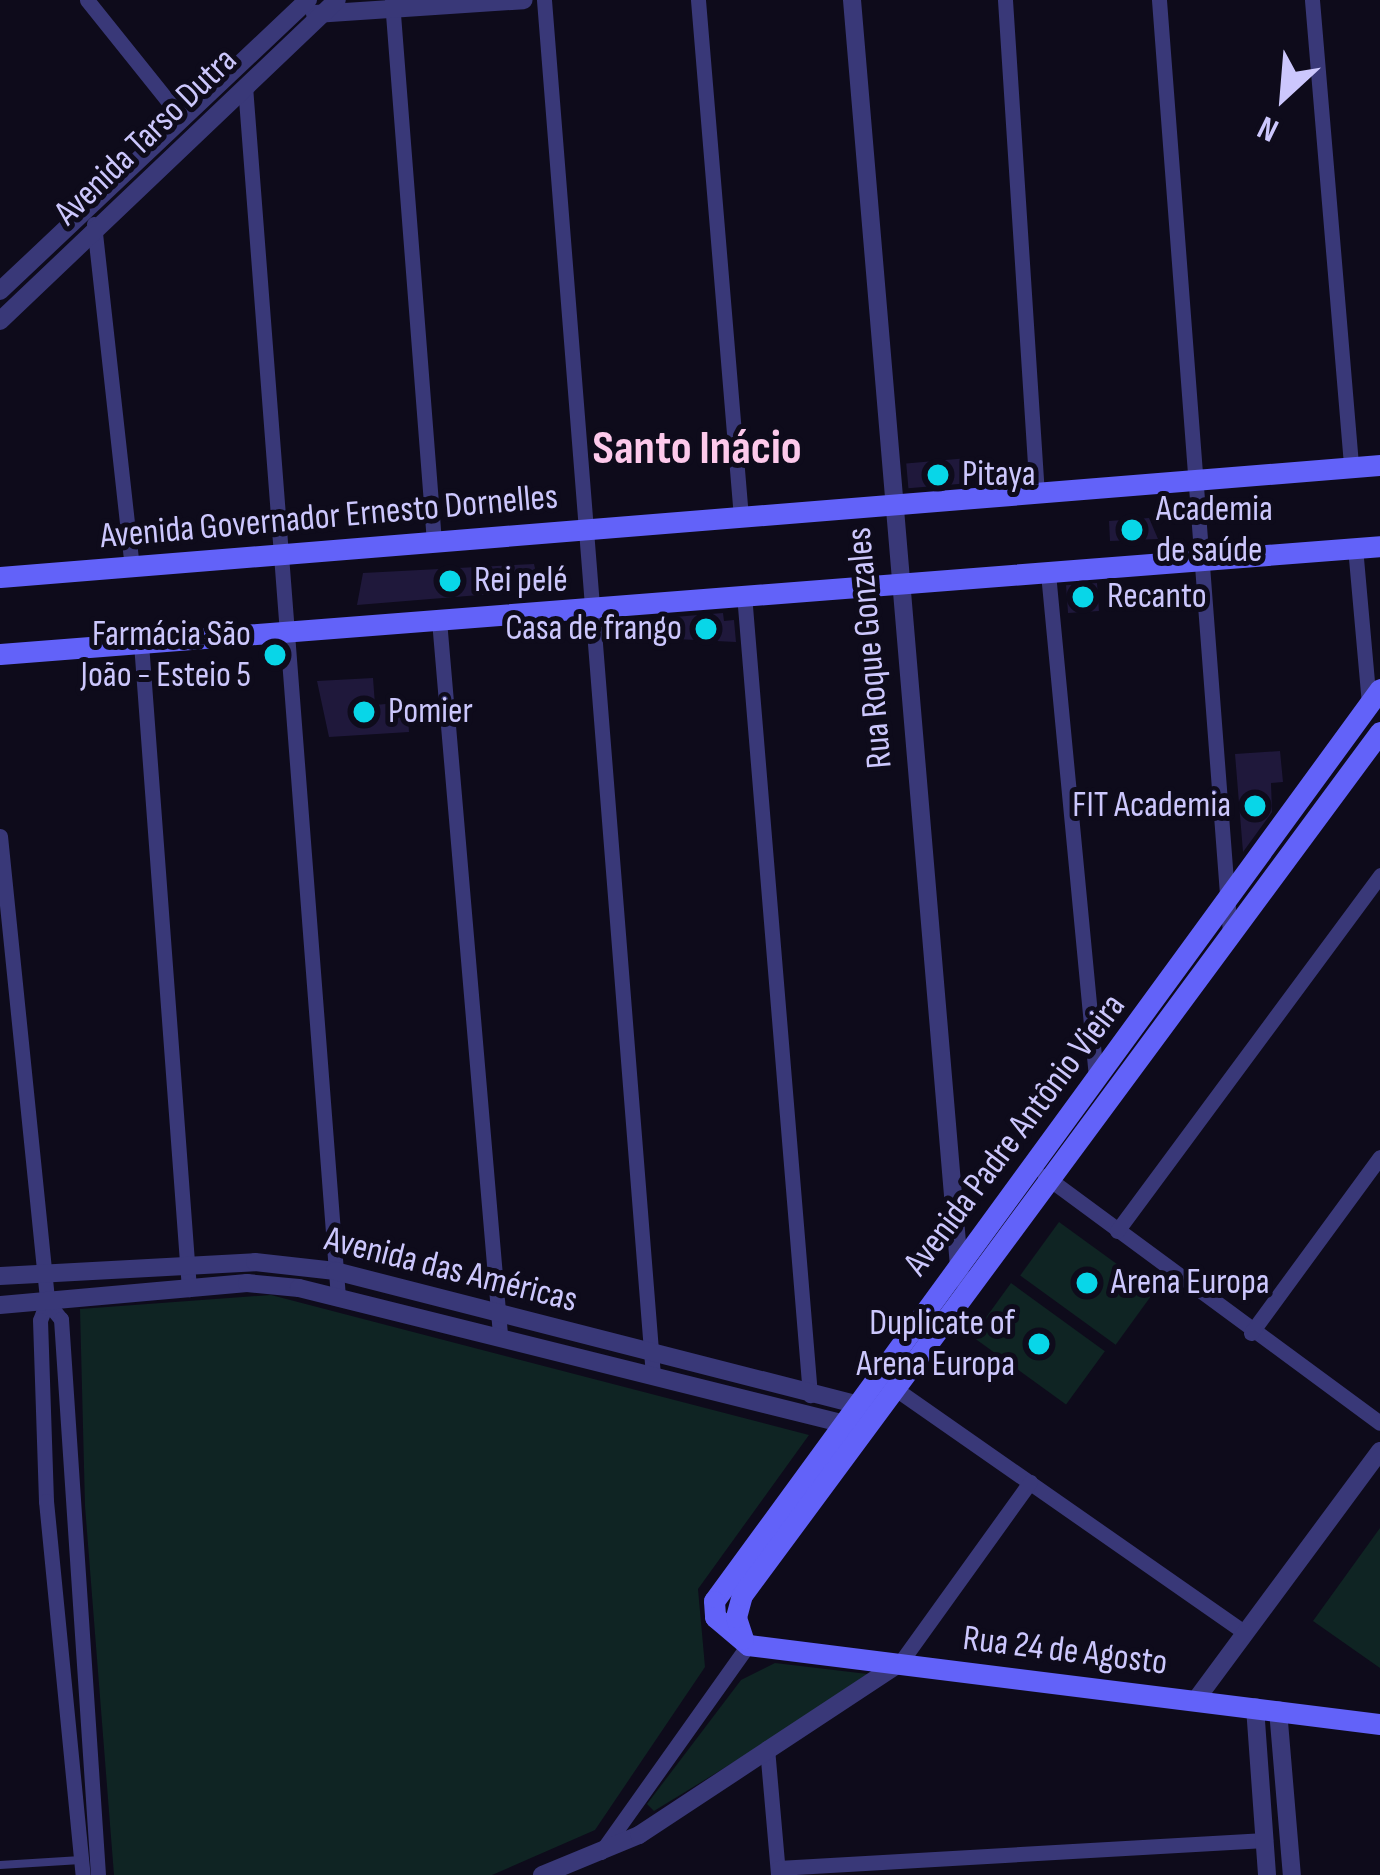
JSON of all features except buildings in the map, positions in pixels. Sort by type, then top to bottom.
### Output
[{"type":"main road","name":"Avenida Governador Ernesto Dornelles","points":[[0,578],[1380,465]]},
{"type":"main road","points":[[0,654],[1380,546]]},
{"type":"main road","name":"Avenida Padre Antônio Vieira","points":[[746,1642],[715,1617],[714,1601],[861,1417],[1375,697]]},
{"type":"main road","name":"Avenida Padre Antônio Vieira","points":[[1039,1173],[1098,1109],[1380,731]]},
{"type":"main road","name":"Rua 24 de Agosto","points":[[746,1642],[1380,1724]]},
{"type":"street","points":[[87,0],[180,116]]},
{"type":"street","name":"Avenida Tarso Dutra","points":[[0,291],[180,116],[308,6],[337,0]]},
{"type":"street","points":[[308,6],[524,0]]},
{"type":"street","points":[[544,0],[653,1365]]},
{"type":"street","points":[[698,0],[741,518]]},
{"type":"street","name":"Rua Roque Gonzales","points":[[852,0],[897,581],[961,1279]]},
{"type":"street","points":[[1005,0],[1037,495]]},
{"type":"street","points":[[1160,0],[1199,559],[1232,900],[1230,933]]},
{"type":"street","points":[[1312,0],[1351,468]]},
{"type":"street","name":"Avenida Tarso Dutra","points":[[0,321],[245,86],[308,6]]},
{"type":"street","points":[[393,6],[434,542]]},
{"type":"street","points":[[245,86],[338,1297]]},
{"type":"street","points":[[82,210],[98,229],[132,566]]},
{"type":"street","points":[[1355,547],[1375,697]]},
{"type":"street","points":[[1048,573],[1098,1109]]},
{"type":"street","points":[[744,593],[811,1395]]},
{"type":"street","points":[[439,620],[500,1335]]},
{"type":"street","points":[[141,643],[183,1264],[189,1289]]},
{"type":"street","points":[[0,836],[46,1302],[40,1319],[46,1501],[82,1867]]},
{"type":"street","points":[[1117,1231],[1380,875]]},
{"type":"street","points":[[1251,1333],[1380,1157]]},
{"type":"street","points":[[1039,1173],[1380,1424]]},
{"type":"street","name":"Avenida das Américas","points":[[0,1276],[183,1264],[334,1271],[498,1311],[653,1365],[861,1417]]},
{"type":"street","name":"Avenida das Américas","points":[[0,1305],[248,1283],[338,1297],[500,1335],[811,1395],[861,1417]]},
{"type":"street","points":[[46,1302],[61,1319],[98,1875]]},
{"type":"street","points":[[885,1383],[1244,1632]]},
{"type":"street","points":[[1196,1701],[1380,1451]]},
{"type":"street","points":[[542,1875],[600,1853],[900,1664],[1030,1482]]},
{"type":"street","points":[[600,1853],[746,1642]]},
{"type":"street","points":[[1267,1709],[1267,1875]]},
{"type":"street","points":[[1267,1709],[1292,1875]]},
{"type":"street","points":[[767,1748],[778,1871],[1264,1840]]},
{"type":"lane","points":[[0,1865],[82,1867]]},
{"type":"green space","name":"Arena Europa","points":[[1059,1222],[1154,1291],[1116,1345],[1020,1275]]},
{"type":"green space","name":"Duplicate of Arena Europa","points":[[1011,1283],[1105,1351],[1066,1405],[972,1336]]},
{"type":"green space","points":[[271,1295],[809,1435],[698,1589],[705,1667],[595,1830],[492,1875],[114,1875],[85,1506],[80,1309]]},
{"type":"green space","points":[[1380,1528],[1380,1668],[1313,1621]]},
{"type":"green space","points":[[775,1663],[876,1675],[654,1811],[647,1804],[741,1680]]},
{"type":"place","name":"Pitaya","points":[[938,475]]},
{"type":"place","name":"Academia de saúde","points":[[1132,530]]},
{"type":"place","name":"Rei pelé","points":[[450,581]]},
{"type":"place","name":"Recanto","points":[[1083,597]]},
{"type":"place","name":"Casa de frango","points":[[706,629]]},
{"type":"place","name":"Farmácia São João - Esteio 5","points":[[275,655]]},
{"type":"place","name":"Pomier","points":[[364,712]]},
{"type":"place","name":"FIT Academia","points":[[1255,806]]},
{"type":"place","name":"Arena Europa","points":[[1087,1283]]},
{"type":"place","name":"Duplicate of Arena Europa","points":[[1039,1344]]},
{"type":"district","name":"Santo Inácio","points":[[697,449]]}]
